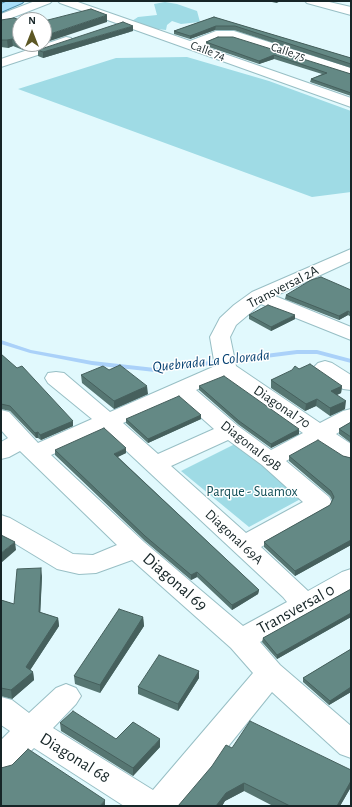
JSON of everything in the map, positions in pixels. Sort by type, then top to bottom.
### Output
[{"type":"main road","points":[[1,4],[7,1]]},
{"type":"main road","points":[[1,8],[18,1]]},
{"type":"street","points":[[1,18],[46,1]]},
{"type":"street","name":"Calle 74","points":[[64,1],[192,45],[351,103]]},
{"type":"street","points":[[313,1],[351,11]]},
{"type":"street","points":[[102,29],[124,22]]},
{"type":"street","name":"Calle 75","points":[[192,45],[216,35],[234,35],[351,72]]},
{"type":"street","points":[[1,62],[80,36]]},
{"type":"street","points":[[326,94],[351,82]]},
{"type":"street","name":"Transversal 2A","points":[[224,361],[220,337],[227,322],[241,309],[259,296],[351,254]]},
{"type":"street","points":[[259,296],[351,334]]},
{"type":"street","points":[[20,449],[108,421],[182,389],[224,361]]},
{"type":"street","name":"Diagonal 70","points":[[224,361],[351,455]]},
{"type":"street","points":[[325,367],[351,384]]},
{"type":"street","name":"Diagonal 69A","points":[[56,378],[108,421],[292,590],[306,605]]},
{"type":"street","name":"Diagonal 69B","points":[[182,389],[230,431],[270,460],[320,503],[243,546]]},
{"type":"street","points":[[270,460],[351,416]]},
{"type":"street","name":"Diagonal 69","points":[[1,417],[20,449],[241,640],[270,673],[350,743]]},
{"type":"street","points":[[154,464],[230,431]]},
{"type":"street","points":[[1,524],[66,562],[78,565],[96,564],[135,548]]},
{"type":"street","name":"Transversal 0","points":[[241,640],[351,579]]},
{"type":"street","points":[[160,806],[270,673]]},
{"type":"street","points":[[1,760],[66,696]]},
{"type":"street","name":"Diagonal 68","points":[[1,710],[151,806]]},
{"type":"green space","points":[[165,2],[177,4],[197,11],[200,22],[181,24],[172,21],[167,25],[166,30],[141,27],[129,23],[138,17],[157,15],[154,4]]},
{"type":"green space","points":[[187,57],[269,81],[351,111],[351,192],[312,197],[18,89],[116,58]]},
{"type":"green space","name":"Parque - Suamox","points":[[237,443],[306,496],[249,527],[181,471]]},
{"type":"building","points":[[91,9],[107,15],[52,33],[52,19]]},
{"type":"building","points":[[214,17],[351,58],[351,64],[235,26],[216,26],[190,36],[174,31]]},
{"type":"building","points":[[12,18],[12,39],[1,40],[1,20]]},
{"type":"building","points":[[123,22],[133,26],[52,49],[52,45]]},
{"type":"building","points":[[218,37],[233,37],[351,74],[351,93],[311,79],[327,73],[274,55],[259,61],[206,42]]},
{"type":"building","points":[[321,277],[351,290],[351,313],[348,311],[339,316],[286,295],[311,280]]},
{"type":"building","points":[[268,305],[295,315],[271,327],[249,315]]},
{"type":"building","points":[[1,354],[17,368],[22,366],[73,421],[40,435],[38,432],[35,433],[10,406],[1,404]]},
{"type":"building","points":[[310,364],[342,386],[331,391],[346,401],[330,408],[317,399],[306,404],[271,380],[292,370],[295,366],[299,369]]},
{"type":"building","points":[[120,365],[147,386],[114,401],[81,375],[103,366],[109,370]]},
{"type":"building","points":[[224,376],[299,429],[271,444],[239,421],[199,386]]},
{"type":"building","points":[[179,396],[201,415],[148,439],[126,419]]},
{"type":"building","points":[[351,422],[351,437],[339,429]]},
{"type":"building","points":[[104,428],[126,448],[114,454],[259,590],[232,605],[197,572],[191,575],[145,536],[55,450]]},
{"type":"building","points":[[318,440],[343,456],[351,458],[351,540],[295,571],[264,542],[330,505],[334,497],[331,491],[289,456]]},
{"type":"building","points":[[1,535],[15,542],[1,553]]},
{"type":"building","points":[[41,568],[39,612],[58,618],[26,667],[33,672],[11,690],[1,688],[1,600],[14,604],[17,569]]},
{"type":"building","points":[[351,589],[351,613],[277,655],[263,638]]},
{"type":"building","points":[[119,609],[143,617],[100,685],[74,676]]},
{"type":"building","points":[[351,649],[351,687],[330,701],[303,678]]},
{"type":"building","points":[[159,655],[199,671],[178,704],[138,687]]},
{"type":"building","points":[[73,711],[116,739],[133,722],[160,739],[133,768],[60,723]]},
{"type":"building","points":[[250,721],[351,770],[351,781],[337,806],[290,806],[244,783],[226,793],[216,806],[178,806],[212,766],[226,745],[232,748]]},
{"type":"building","points":[[28,749],[105,800],[100,806],[1,806],[1,768],[12,765]]},
{"type":"waterway","name":"Quebrada La Colorada","points":[[1,342],[30,351],[92,363],[155,370],[297,352],[317,352],[351,361]]}]
